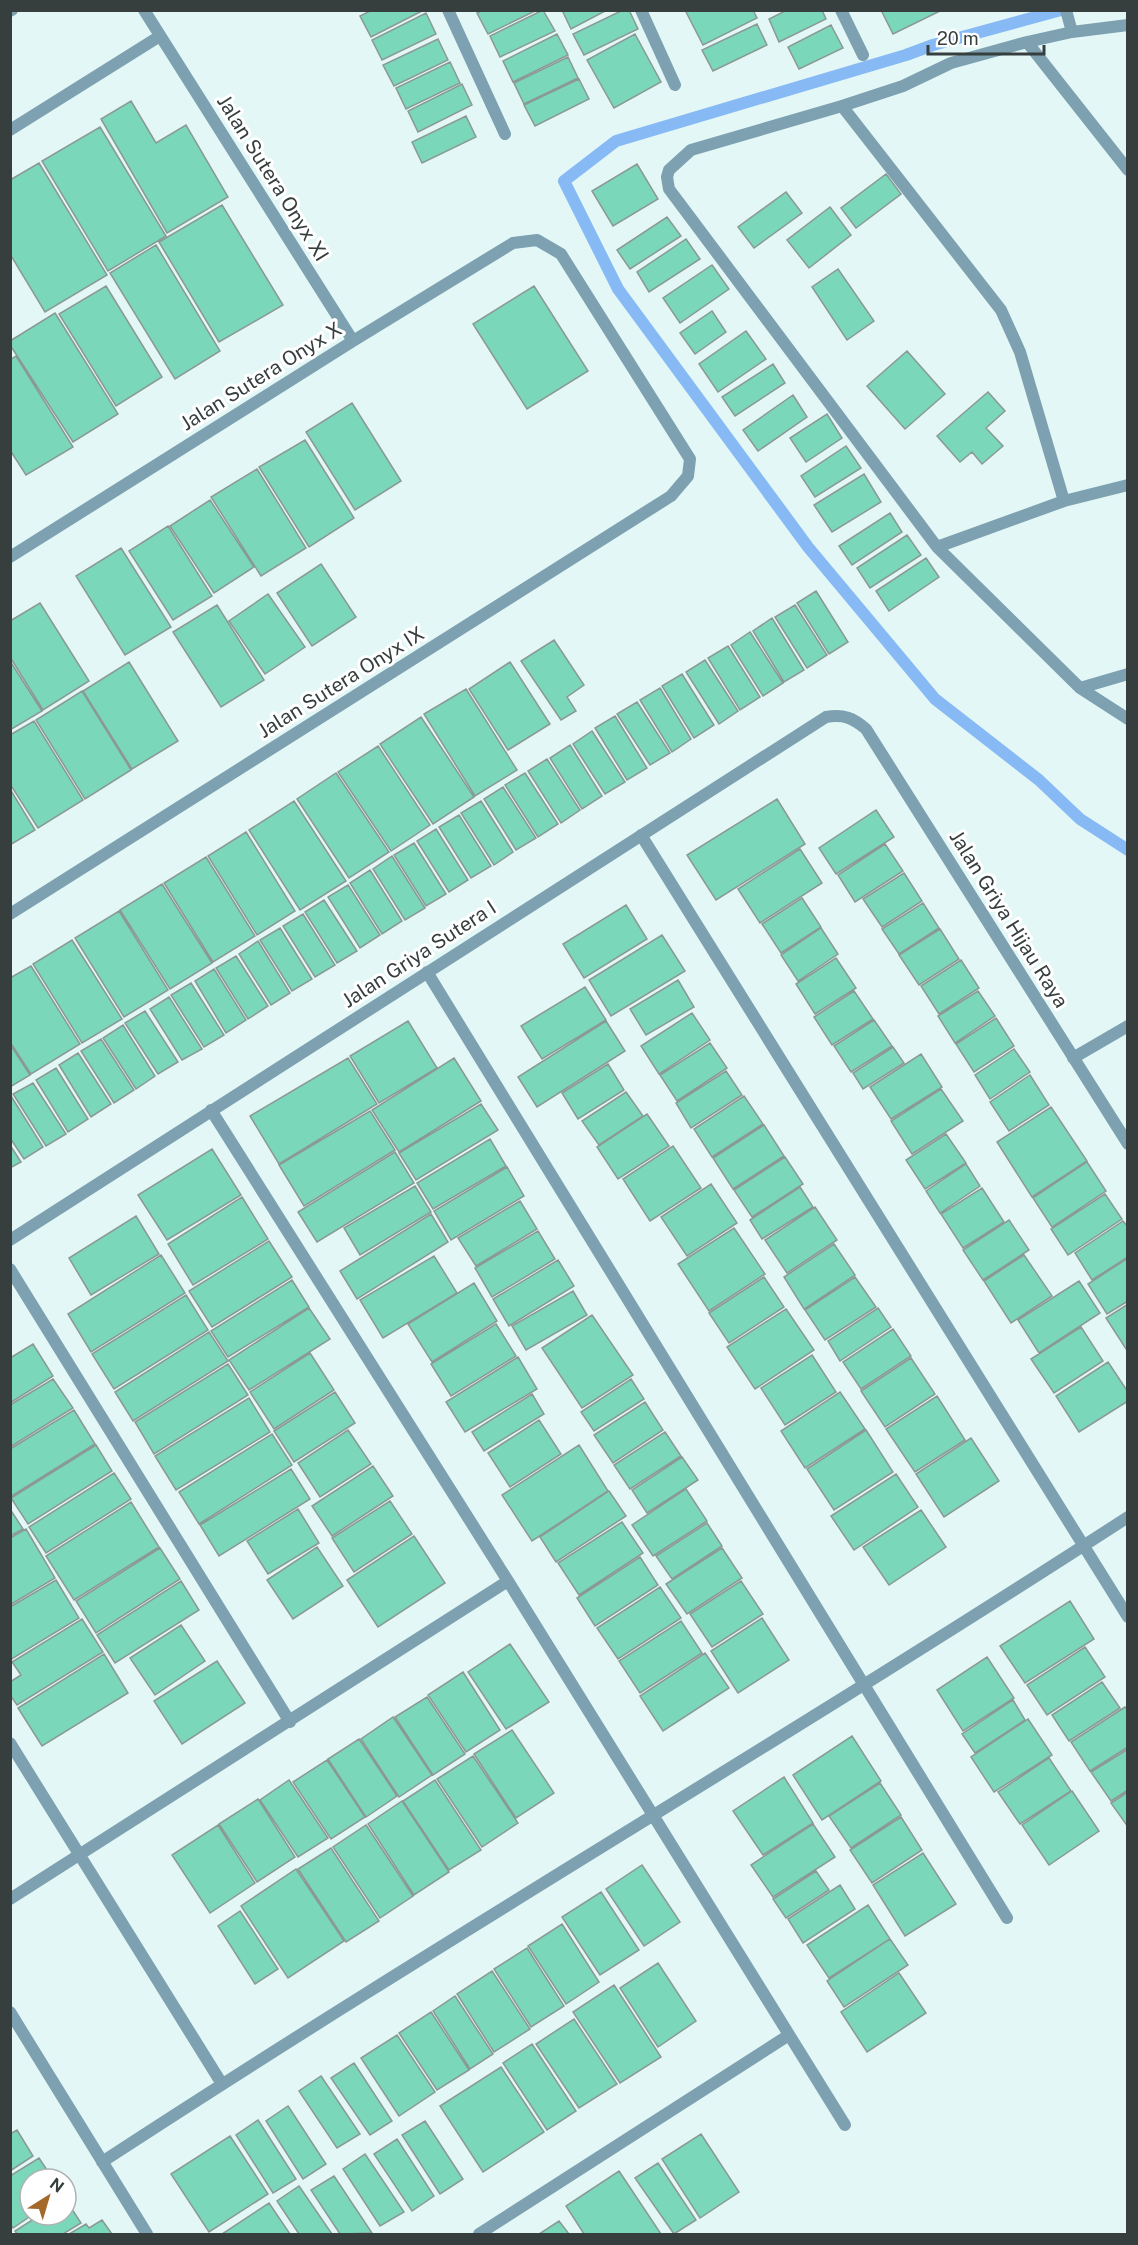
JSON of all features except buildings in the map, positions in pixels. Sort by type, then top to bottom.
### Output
[{"type":"street","name":"Jalan Sutera Onyx XI","points":[[144,10],[353,341]]},
{"type":"street","points":[[448,10],[505,134]]},
{"type":"street","points":[[641,10],[675,85]]},
{"type":"street","points":[[841,10],[862,55]]},
{"type":"street","points":[[1128,25],[1069,21],[1027,42],[951,63],[903,86],[691,150],[669,170],[667,177],[669,189],[937,547],[1080,688],[1128,718]]},
{"type":"street","points":[[10,130],[160,36]]},
{"type":"street","points":[[1027,42],[1128,170]]},
{"type":"street","points":[[842,106],[1000,310],[1020,352],[1064,501]]},
{"type":"street","name":"Jalan Sutera Onyx X","points":[[10,557],[513,243],[537,240],[561,254],[690,459],[688,476]]},
{"type":"street","name":"Jalan Sutera Onyx IX","points":[[10,914],[671,496],[688,476]]},
{"type":"street","points":[[937,547],[1064,501],[1128,485]]},
{"type":"street","points":[[1080,688],[1128,674]]},
{"type":"street","name":"Jalan Griya Sutera I","points":[[10,1240],[826,717],[839,715],[853,718]]},
{"type":"street","name":"Jalan Griya Hijau Raya","points":[[853,718],[866,729],[1128,1144]]},
{"type":"street","points":[[641,835],[1128,1617]]},
{"type":"street","points":[[427,972],[1007,1918]]},
{"type":"street","points":[[1073,1058],[1128,1026]]},
{"type":"street","points":[[211,1110],[508,1581],[845,2125]]},
{"type":"street","points":[[10,1269],[290,1722]]},
{"type":"street","points":[[102,2162],[222,2084],[652,1815],[864,1686],[1128,1517]]},
{"type":"street","points":[[10,1899],[81,1856],[508,1581]]},
{"type":"street","points":[[10,1743],[222,2084]]},
{"type":"street","points":[[10,2012],[147,2235]]},
{"type":"street","points":[[478,2235],[789,2035]]},
{"type":"waterway","points":[[1061,10],[933,45],[616,141],[564,181],[618,289],[808,547],[935,699],[1039,780],[1080,819],[1128,850]]}]
